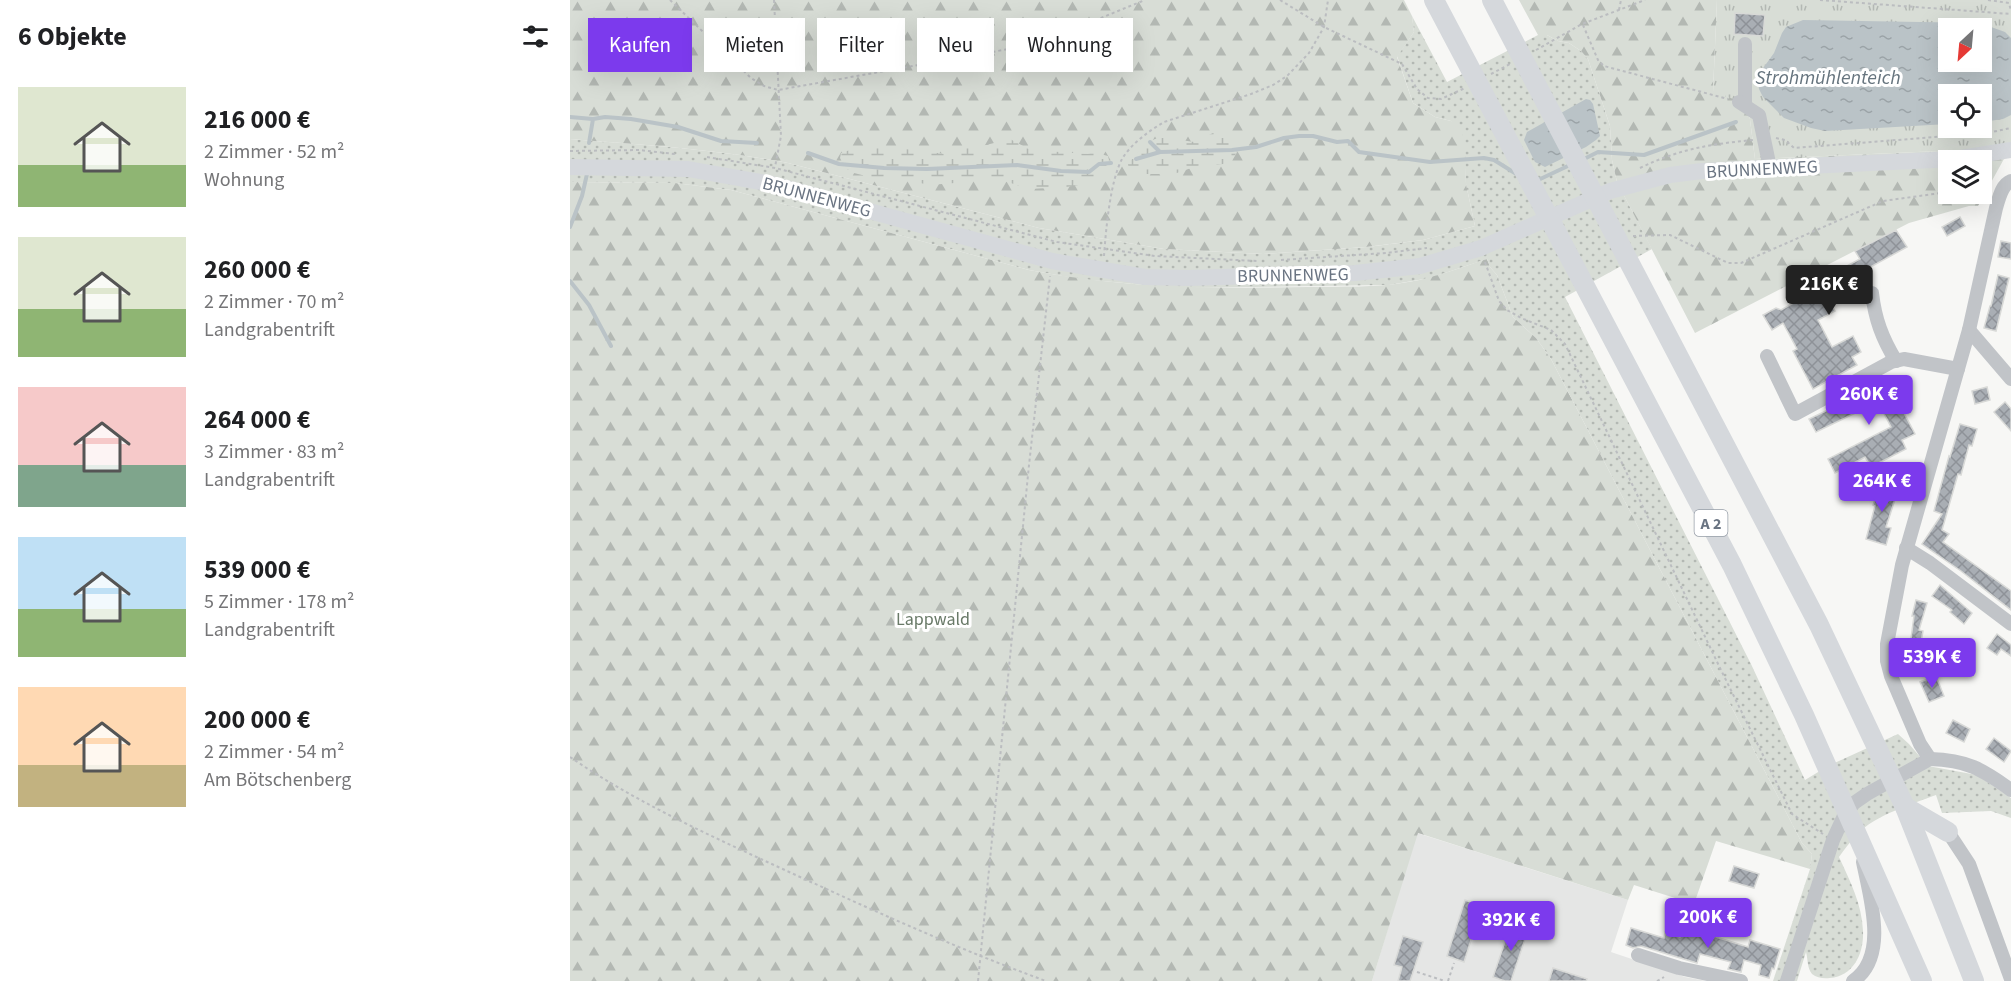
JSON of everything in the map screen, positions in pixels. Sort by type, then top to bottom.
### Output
[{"type":"highway","name":"A 2","points":[[1434,0],[1732,565],[1828,766],[1922,981]]},
{"type":"highway","points":[[1492,0],[1814,614],[1905,807],[1974,981]]},
{"type":"highway","points":[[1905,807],[1948,832]]},
{"type":"main road","name":"BRUNNENWEG","points":[[570,167],[688,169],[728,175],[781,187],[1052,261],[1145,276],[1188,278],[1355,273],[1420,266],[1481,248],[1610,191],[1670,175],[1954,159],[2011,150]]},
{"type":"street","points":[[1745,44],[1742,103],[1759,115],[1770,168]]},
{"type":"street","points":[[1929,759],[1916,735],[1891,676],[1887,661],[1890,625],[1906,548],[1969,330],[1996,208],[2002,190],[2009,182]]},
{"type":"street","points":[[1872,293],[1874,315],[1882,338],[1896,361]]},
{"type":"street","points":[[1969,330],[2011,379]]},
{"type":"street","points":[[1767,356],[1795,414],[1896,361],[1905,359],[1958,369]]},
{"type":"street","points":[[1906,548],[1930,563],[2011,624]]},
{"type":"street","points":[[1790,980],[1833,840],[1844,816],[1854,802],[1929,759],[1972,766],[1986,772],[2011,790]]},
{"type":"street","points":[[1948,832],[1969,864],[2011,979]]},
{"type":"street","points":[[1853,981],[1861,976],[1868,964],[1873,949],[1874,929],[1872,907],[1857,834]]},
{"type":"street","points":[[1638,955],[1679,968],[1741,981]]},
{"type":"path","points":[[670,0],[751,78],[764,86],[778,90],[1037,44],[1145,0]]},
{"type":"path","points":[[774,0],[780,144],[775,168],[1057,242],[1186,259],[1258,261]]},
{"type":"path","points":[[1280,0],[1324,27]]},
{"type":"path","points":[[1102,270],[1109,205],[1122,159],[1151,129],[1164,122],[1273,85],[1287,76],[1309,53],[1324,27],[1328,0]]},
{"type":"path","points":[[1619,10],[1622,0]]},
{"type":"path","points":[[1645,0],[1582,24],[1598,60],[1604,66],[1742,103]]},
{"type":"path","points":[[1820,0],[2011,12],[2009,3],[1988,0]]},
{"type":"path","points":[[1637,169],[1672,153],[1700,146],[1765,138],[1785,140],[1794,148],[1987,133],[2011,128]]},
{"type":"path","points":[[1629,227],[1634,237],[1670,235],[1728,263],[1741,263],[1883,201],[1938,193]]},
{"type":"path","points":[[1281,260],[1386,254],[1436,246]]},
{"type":"path","points":[[1481,248],[1498,302],[1521,318],[1551,330],[1565,344],[1792,814],[1833,840]]},
{"type":"path","points":[[978,981],[1029,465],[1052,261]]},
{"type":"path","points":[[570,757],[656,808],[749,853],[872,910],[1046,981]]},
{"type":"path","points":[[1417,972],[1447,981],[1454,963]]},
{"type":"shaded area","points":[[1417,833],[1628,900],[1611,952],[1685,977],[1706,981],[1372,981]]},
{"type":"green space","points":[[570,0],[1404,0],[1412,16],[1414,32],[1397,57],[1413,103],[1435,117],[1451,121],[1462,130],[1466,184],[1475,226],[1423,240],[1366,247],[1263,254],[1164,249],[1039,228],[761,158],[570,139]]},
{"type":"green space","points":[[1519,0],[1717,0],[1713,91],[1748,104],[1755,159],[1938,151],[1938,204],[1979,204],[1909,223],[1695,333],[1617,182],[1612,160],[1610,126],[1588,59],[1569,43],[1558,41],[1547,35],[1538,35]]},
{"type":"green space","points":[[1717,0],[2011,0],[2011,148],[1755,159],[1748,104],[1713,92]]},
{"type":"green space","points":[[1412,16],[1447,82],[1538,35],[1547,35],[1558,41],[1569,43],[1588,59],[1610,126],[1612,160],[1617,182],[1652,249],[1565,297],[1751,664],[1805,780],[1828,766],[1898,734],[1928,766],[1977,775],[2011,798],[2011,818],[1991,811],[1942,813],[1936,795],[1874,821],[1856,835],[1839,857],[1858,902],[1863,939],[1856,962],[1845,973],[1830,978],[1812,974],[1806,952],[1797,981],[1773,981],[1810,869],[1812,854],[1802,843],[1551,359],[1536,338],[1513,317],[1497,275],[1487,259],[1430,278],[1389,285],[1180,288],[1079,279],[1029,270],[731,190],[675,183],[570,182],[570,139],[707,151],[788,163],[1039,228],[1164,249],[1263,254],[1367,247],[1423,240],[1475,226],[1466,184],[1465,167],[1451,121],[1435,117],[1413,103],[1397,56],[1414,32]]},
{"type":"green space","points":[[1213,133],[1228,136],[1240,147],[1232,160],[1223,164],[1197,166],[1174,174],[1140,174],[1129,170],[1128,164],[1144,144],[1155,139],[1161,137],[1194,142]]},
{"type":"green space","points":[[1010,139],[1031,150],[1088,154],[1093,152],[1108,156],[1109,160],[1102,175],[1090,183],[1030,189],[991,177],[976,177],[955,183],[929,185],[899,178],[874,178],[845,168],[840,158],[841,153],[871,145],[946,154],[963,147],[978,147]]},
{"type":"green space","points":[[2010,148],[1992,181],[1992,150],[1964,150]]},
{"type":"green space","name":"Lappwald","points":[[570,182],[675,183],[731,190],[1029,270],[1133,284],[1238,288],[1383,285],[1428,278],[1487,259],[1497,275],[1513,317],[1536,338],[1551,359],[1802,843],[1812,854],[1810,869],[1716,841],[1694,904],[1634,885],[1628,900],[1418,833],[1372,981],[570,981]]},
{"type":"water","name":"Strohmühlenteich","points":[[1803,20],[1938,22],[1938,72],[1992,72],[1992,27],[2005,32],[2011,38],[2011,115],[1992,121],[1992,84],[1938,84],[1938,125],[1825,131],[1811,128],[1784,118],[1763,97],[1759,89],[1761,71],[1774,53],[1786,27]]},
{"type":"water","points":[[1586,99],[1593,104],[1600,136],[1586,147],[1545,167],[1535,162],[1524,140],[1527,132]]},
{"type":"building","points":[[1735,13],[1765,15],[1763,36],[1734,34]]},
{"type":"building","points":[[1960,217],[1965,226],[1947,236],[1942,227]]},
{"type":"building","points":[[1896,230],[1907,247],[1852,277],[1855,282],[1827,297],[1835,311],[1818,320],[1832,347],[1853,336],[1861,352],[1852,357],[1857,365],[1813,389],[1793,351],[1797,349],[1783,323],[1772,330],[1763,315],[1776,308],[1781,310],[1821,288],[1819,281],[1860,259],[1855,251]]},
{"type":"building","points":[[2001,241],[2011,243],[2011,259],[1998,257]]},
{"type":"building","points":[[1998,275],[2009,278],[1996,331],[1984,328]]},
{"type":"building","points":[[1885,377],[1915,434],[1902,440],[1906,449],[1871,467],[1865,457],[1835,473],[1828,459],[1891,427],[1878,402],[1816,432],[1809,419],[1861,394],[1859,390]]},
{"type":"building","points":[[1987,387],[1990,400],[1975,404],[1972,391]]},
{"type":"building","points":[[2005,402],[2011,409],[2011,431],[1994,412]]},
{"type":"building","points":[[1960,424],[1977,429],[1972,446],[1969,445],[1961,475],[1958,474],[1942,530],[1949,534],[1943,542],[2011,591],[2011,610],[1922,544],[1942,514],[1934,511]]},
{"type":"building","points":[[1881,481],[1899,487],[1886,527],[1891,528],[1886,545],[1866,539]]},
{"type":"building","points":[[1940,585],[1972,613],[1964,624],[1950,612],[1952,610],[1932,596]]},
{"type":"building","points":[[1916,600],[1927,603],[1919,630],[1923,631],[1920,648],[1910,646],[1914,616],[1912,616]]},
{"type":"building","points":[[1997,634],[2011,645],[2011,656],[2001,649],[1997,655],[1987,648]]},
{"type":"building","points":[[1936,676],[1944,696],[1929,702],[1920,682]]},
{"type":"building","points":[[1953,720],[1970,729],[1964,742],[1946,733]]},
{"type":"building","points":[[1994,738],[2011,751],[2004,762],[1986,749]]},
{"type":"building","points":[[1734,866],[1759,874],[1754,888],[1729,881]]},
{"type":"building","points":[[1465,900],[1482,906],[1464,962],[1447,956]]},
{"type":"building","points":[[1512,921],[1529,927],[1511,981],[1505,981],[1493,977]]},
{"type":"building","points":[[1684,927],[1748,947],[1750,940],[1780,949],[1774,969],[1772,968],[1769,978],[1759,975],[1761,965],[1744,960],[1741,972],[1728,969],[1731,962],[1700,954],[1697,963],[1641,946],[1633,948],[1626,945],[1631,928],[1664,938],[1665,932],[1680,937]]},
{"type":"building","points":[[1403,936],[1423,942],[1410,981],[1398,981],[1402,967],[1394,965]]},
{"type":"building","points":[[1553,968],[1587,979],[1586,981],[1549,981]]},
{"type":"waterway","points":[[570,117],[593,119]]},
{"type":"waterway","points":[[589,143],[593,119],[605,117],[678,127],[721,141],[757,143]]},
{"type":"waterway","points":[[1582,160],[1598,152],[1644,155],[1736,122]]},
{"type":"waterway","points":[[1136,159],[1160,152],[1232,150],[1256,147],[1284,138],[1313,136],[1337,142],[1348,141],[1359,152],[1430,162],[1484,158],[1494,160],[1518,175]]},
{"type":"waterway","points":[[1150,142],[1160,152]]},
{"type":"waterway","points":[[808,153],[839,164],[884,168],[927,169],[1017,165],[1089,172],[1099,164],[1111,163]]},
{"type":"waterway","points":[[1536,181],[1570,165]]},
{"type":"waterway","points":[[570,227],[582,196],[587,174]]},
{"type":"waterway","points":[[570,281],[589,305],[611,346]]}]
